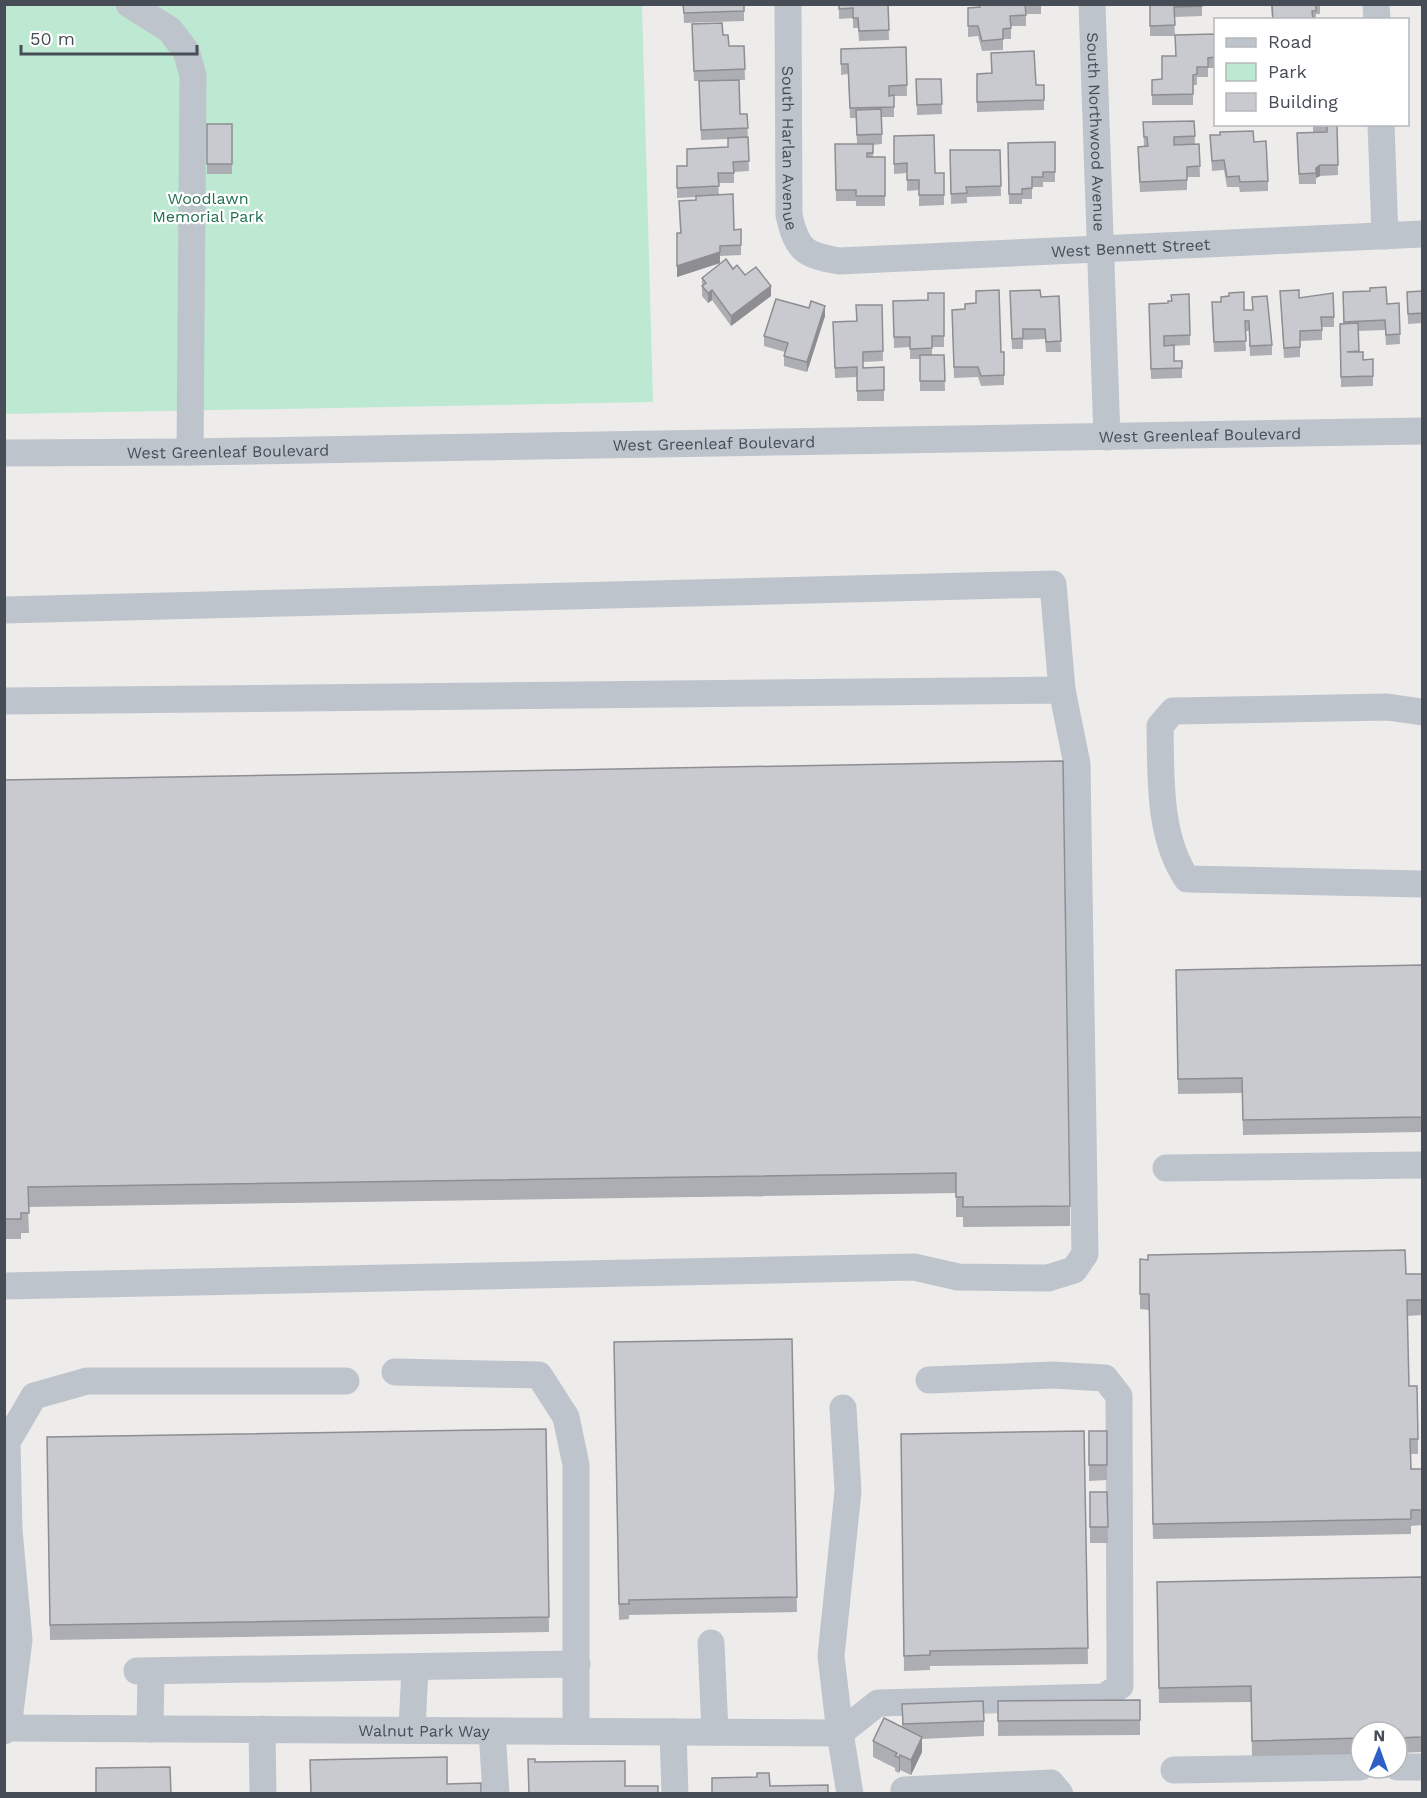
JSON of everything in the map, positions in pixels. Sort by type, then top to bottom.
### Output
[{"type":"street","points":[[129,4],[170,30],[186,51],[193,75],[190,452]]},
{"type":"street","name":"South Harlan Avenue","points":[[788,4],[789,215],[795,240],[816,257],[839,261]]},
{"type":"street","name":"South Northwood Avenue","points":[[1092,4],[1107,437]]},
{"type":"street","points":[[1381,126],[1385,236]]},
{"type":"street","name":"West Bennett Street","points":[[839,261],[1422,234]]},
{"type":"street","name":"West Greenleaf Boulevard","points":[[4,453],[190,452],[1422,430]]},
{"type":"street","points":[[4,610],[1053,584],[1062,690],[1077,764],[1085,1254],[1074,1270],[1048,1278],[958,1277],[914,1267],[4,1286]]},
{"type":"street","points":[[4,701],[1062,690]]},
{"type":"street","points":[[1422,712],[1388,707],[1173,711],[1160,726],[1162,803],[1177,863],[1188,879],[1422,884]]},
{"type":"street","points":[[1166,1168],[1422,1165]]},
{"type":"street","points":[[395,1372],[539,1375],[566,1417],[576,1465],[576,1731]]},
{"type":"street","points":[[840,1733],[878,1703],[1104,1697],[1120,1686],[1119,1396],[1105,1378],[1053,1375],[929,1380]]},
{"type":"street","points":[[6,1728],[18,1640],[9,1530],[7,1442],[34,1396],[87,1381],[346,1381]]},
{"type":"street","points":[[843,1408],[848,1491],[831,1656],[850,1794]]},
{"type":"street","points":[[711,1643],[715,1732]]},
{"type":"street","points":[[150,1729],[144,1671],[577,1664]]},
{"type":"street","points":[[412,1730],[415,1667]]},
{"type":"street","name":"Walnut Park Way","points":[[6,1728],[840,1733]]},
{"type":"street","points":[[262,1729],[263,1794]]},
{"type":"street","points":[[492,1731],[496,1794]]},
{"type":"street","points":[[673,1732],[675,1794]]},
{"type":"street","points":[[1174,1770],[1349,1767]]},
{"type":"street","points":[[904,1790],[1051,1783],[1060,1794]]},
{"type":"green space","name":"Woodlawn Memorial Park","points":[[4,5],[642,5],[653,402],[5,414]]},
{"type":"building","points":[[683,4],[744,4],[744,11],[684,13]]},
{"type":"building","points":[[839,4],[888,4],[889,30],[859,31],[858,18],[853,18],[853,8],[839,9]]},
{"type":"building","points":[[980,4],[1025,4],[1026,15],[1010,16],[1011,28],[1003,29],[1003,39],[982,41],[978,26],[968,26],[968,8],[980,7]]},
{"type":"building","points":[[1150,4],[1202,4],[1202,6],[1174,7],[1175,25],[1150,26]]},
{"type":"building","points":[[1272,4],[1316,4],[1316,11],[1312,11],[1313,18],[1273,18]]},
{"type":"building","points":[[722,23],[723,35],[728,35],[729,46],[744,46],[745,69],[694,71],[692,24]]},
{"type":"building","points":[[1214,34],[1214,57],[1208,58],[1208,67],[1197,67],[1197,74],[1193,75],[1193,94],[1152,95],[1152,80],[1162,79],[1162,56],[1176,56],[1175,35]]},
{"type":"building","points":[[906,47],[907,85],[889,86],[889,96],[894,95],[894,107],[850,108],[848,64],[841,64],[841,49]]},
{"type":"building","points":[[1034,51],[1036,85],[1044,85],[1044,100],[977,102],[977,74],[992,73],[991,53]]},
{"type":"building","points":[[916,79],[941,79],[942,104],[917,105]]},
{"type":"building","points":[[739,80],[740,114],[747,114],[748,128],[701,130],[699,81]]},
{"type":"building","points":[[881,109],[882,134],[857,135],[856,110]]},
{"type":"building","points":[[1194,121],[1195,136],[1174,137],[1174,145],[1199,144],[1200,166],[1187,167],[1187,180],[1140,182],[1138,147],[1148,146],[1147,137],[1144,137],[1143,122]]},
{"type":"building","points":[[207,124],[232,124],[232,164],[207,164]]},
{"type":"building","points":[[1327,126],[1337,126],[1338,165],[1320,165],[1316,168],[1316,173],[1299,174],[1297,133],[1327,132]]},
{"type":"building","points":[[1253,131],[1254,142],[1266,141],[1268,181],[1240,182],[1239,176],[1227,177],[1224,160],[1212,161],[1210,135],[1220,135],[1220,132]]},
{"type":"building","points":[[934,135],[935,173],[944,173],[944,195],[919,195],[919,180],[907,180],[907,163],[894,164],[894,136]]},
{"type":"building","points":[[748,137],[749,161],[733,162],[734,173],[718,173],[719,186],[677,188],[677,166],[687,166],[687,149],[728,147],[728,138]]},
{"type":"building","points":[[1055,142],[1055,172],[1043,172],[1043,177],[1032,177],[1032,188],[1022,189],[1022,194],[1009,194],[1008,143]]},
{"type":"building","points":[[835,144],[873,144],[873,153],[867,153],[867,157],[885,157],[885,196],[856,196],[856,190],[836,190]]},
{"type":"building","points":[[950,150],[1000,150],[1001,186],[966,187],[967,193],[951,194]]},
{"type":"building","points":[[733,194],[734,230],[741,229],[741,245],[720,246],[720,252],[677,266],[677,233],[681,233],[679,201],[696,200],[696,196]]},
{"type":"building","points":[[726,259],[733,269],[737,265],[745,275],[756,267],[771,286],[731,316],[712,290],[708,293],[702,286],[706,283],[702,278]]},
{"type":"building","points":[[1386,287],[1387,304],[1399,303],[1400,334],[1386,335],[1385,320],[1344,322],[1343,292],[1370,291],[1370,288]]},
{"type":"building","points":[[999,290],[1004,375],[981,376],[978,367],[954,367],[952,310],[965,309],[965,304],[976,303],[976,291]]},
{"type":"building","points":[[1040,290],[1041,297],[1059,296],[1061,341],[1046,342],[1045,329],[1023,329],[1023,338],[1012,339],[1010,291]]},
{"type":"building","points":[[1299,290],[1299,298],[1333,293],[1334,317],[1321,317],[1322,330],[1300,331],[1300,347],[1284,348],[1280,291]]},
{"type":"building","points":[[1422,291],[1422,313],[1408,314],[1407,292]]},
{"type":"building","points":[[1244,292],[1244,310],[1253,310],[1252,297],[1267,296],[1272,345],[1250,346],[1249,321],[1245,321],[1246,341],[1214,342],[1212,302],[1221,302],[1221,297],[1229,296],[1229,293]]},
{"type":"building","points":[[928,293],[944,293],[944,336],[932,336],[932,348],[910,349],[910,337],[894,337],[893,301],[928,300]]},
{"type":"building","points":[[1189,294],[1190,335],[1164,336],[1164,346],[1174,345],[1174,361],[1182,361],[1182,368],[1151,369],[1149,304],[1168,303],[1172,301],[1171,295]]},
{"type":"building","points":[[776,299],[809,308],[811,301],[825,306],[807,362],[784,356],[788,343],[764,336]]},
{"type":"building","points":[[856,305],[882,305],[883,351],[863,352],[863,368],[884,367],[884,390],[857,391],[857,367],[835,368],[833,322],[857,321]]},
{"type":"building","points":[[1358,323],[1359,351],[1347,352],[1363,352],[1363,360],[1373,359],[1373,376],[1341,377],[1340,324]]},
{"type":"building","points":[[920,355],[944,355],[945,381],[920,381]]},
{"type":"building","points":[[1063,761],[1070,1206],[963,1207],[963,1197],[956,1197],[956,1173],[28,1187],[29,1213],[21,1213],[21,1219],[4,1219],[4,780]]},
{"type":"building","points":[[1422,965],[1422,1117],[1243,1120],[1242,1078],[1178,1079],[1176,970]]},
{"type":"building","points":[[1405,1250],[1406,1274],[1422,1274],[1422,1300],[1407,1300],[1409,1386],[1417,1386],[1418,1439],[1410,1439],[1411,1469],[1422,1469],[1422,1510],[1411,1510],[1411,1519],[1153,1524],[1149,1294],[1140,1294],[1140,1259],[1148,1260],[1148,1255]]},
{"type":"building","points":[[792,1339],[797,1597],[629,1600],[629,1604],[619,1604],[614,1342]]},
{"type":"building","points":[[546,1429],[549,1617],[50,1625],[47,1437]]},
{"type":"building","points":[[1084,1431],[1088,1648],[930,1651],[930,1655],[904,1656],[901,1434]]},
{"type":"building","points":[[1089,1431],[1107,1431],[1107,1465],[1089,1465]]},
{"type":"building","points":[[1090,1492],[1107,1492],[1108,1527],[1090,1527]]},
{"type":"building","points":[[1422,1577],[1422,1737],[1409,1738],[1409,1720],[1349,1720],[1349,1738],[1252,1741],[1251,1686],[1159,1688],[1157,1582]]},
{"type":"building","points":[[1140,1700],[1140,1720],[998,1721],[998,1701]]},
{"type":"building","points":[[983,1701],[984,1721],[903,1724],[902,1704]]},
{"type":"building","points":[[884,1718],[922,1737],[911,1760],[900,1755],[899,1758],[895,1756],[897,1753],[873,1741]]},
{"type":"building","points":[[447,1757],[447,1784],[481,1783],[481,1794],[311,1794],[310,1760]]},
{"type":"building","points":[[528,1759],[535,1759],[535,1762],[625,1761],[625,1786],[658,1786],[658,1794],[529,1794]]},
{"type":"building","points":[[170,1767],[171,1794],[96,1794],[96,1768]]},
{"type":"building","points":[[757,1773],[769,1773],[770,1786],[828,1785],[828,1794],[712,1794],[712,1778],[757,1777]]}]
